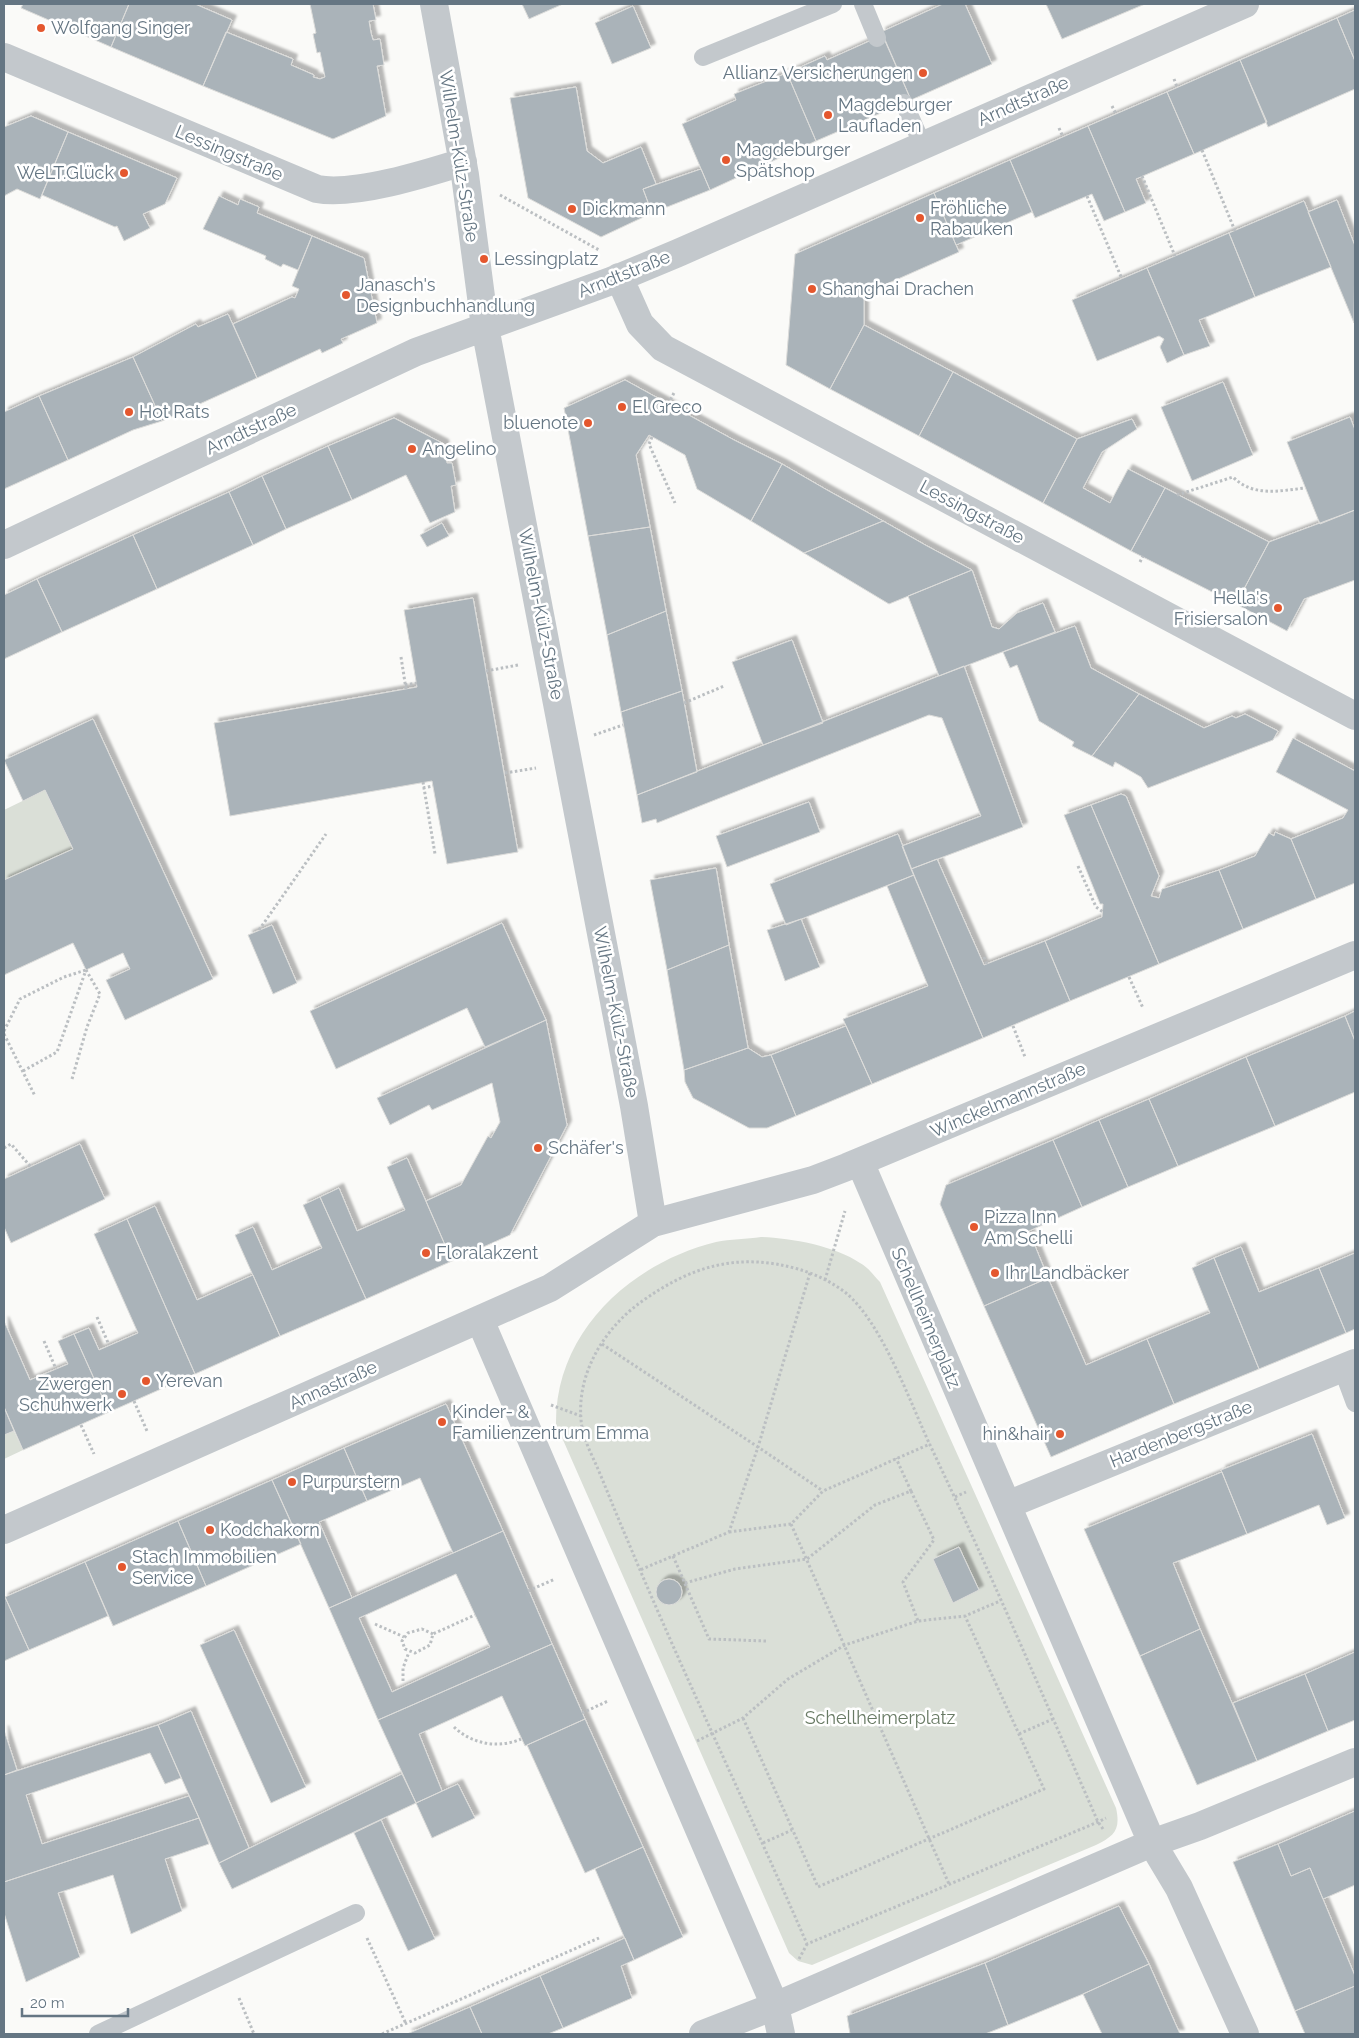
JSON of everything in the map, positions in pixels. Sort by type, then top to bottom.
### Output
[{"type":"street","name":"Wilhelm-Külz-Straße","points":[[434,4],[464,169],[485,327],[630,1086],[653,1223]]},
{"type":"street","name":"Arndtstraße","points":[[4,545],[391,363],[627,274],[1246,4]]},
{"type":"street","name":"Lessingstraße","points":[[4,57],[317,189],[329,192],[354,190],[464,169]]},
{"type":"street","name":"Lessingstraße","points":[[627,274],[640,324],[663,348],[1355,716]]},
{"type":"street","name":"Winckelmannstraße","points":[[653,1223],[813,1180],[1355,955]]},
{"type":"street","name":"Schellheimerplatz","points":[[860,1162],[1152,1843],[1179,1888],[1245,2034]]},
{"type":"street","name":"Annastraße","points":[[4,1530],[550,1288],[653,1223]]},
{"type":"street","points":[[480,1320],[775,2006],[781,2034]]},
{"type":"street","name":"Hardenbergstraße","points":[[1007,1505],[1349,1365]]},
{"type":"street","points":[[702,2034],[775,2006],[1152,1843],[1200,1826],[1355,1762]]},
{"type":"lane","points":[[703,57],[833,4]]},
{"type":"lane","points":[[863,4],[877,38]]},
{"type":"lane","points":[[904,102],[922,146]]},
{"type":"lane","points":[[1349,1365],[1355,1403]]},
{"type":"lane","points":[[98,2034],[356,1913]]},
{"type":"path","points":[[1174,79],[1177,87]]},
{"type":"path","points":[[1112,106],[1116,114]]},
{"type":"path","points":[[1059,128],[1063,137]]},
{"type":"path","points":[[1202,150],[1235,231]]},
{"type":"path","points":[[464,169],[627,274]]},
{"type":"path","points":[[1142,176],[1175,256]]},
{"type":"path","points":[[1087,196],[1122,279]]},
{"type":"path","points":[[652,437],[650,444],[675,502]]},
{"type":"path","points":[[1177,495],[1233,477],[1243,487],[1267,492],[1305,488]]},
{"type":"path","points":[[1140,562],[1143,556]]},
{"type":"path","points":[[400,657],[406,687],[417,683]]},
{"type":"path","points":[[486,671],[518,665]]},
{"type":"path","points":[[684,703],[724,686]]},
{"type":"path","points":[[504,773],[514,771]]},
{"type":"path","points":[[423,782],[435,854]]},
{"type":"path","points":[[423,788],[433,786]]},
{"type":"path","points":[[259,930],[326,834]]},
{"type":"path","points":[[1078,866],[1096,907],[1103,912]]},
{"type":"path","points":[[984,958],[987,964]]},
{"type":"path","points":[[36,1096],[4,1032],[20,999],[64,977],[86,970]]},
{"type":"path","points":[[23,1071],[58,1052],[86,970]]},
{"type":"path","points":[[72,1079],[86,1027],[100,994],[86,970]]},
{"type":"path","points":[[4,1148],[11,1144],[31,1167]]},
{"type":"path","points":[[825,1280],[860,1162]]},
{"type":"path","points":[[1120,1857],[1098,1822],[903,1385],[865,1313],[843,1291],[810,1273],[773,1263],[740,1260],[692,1273],[638,1304],[610,1330],[587,1374],[580,1408],[584,1436],[640,1570],[763,1843],[806,1944],[1098,1822],[1136,1804]]},
{"type":"path","points":[[729,1532],[758,1447],[810,1273]]},
{"type":"path","points":[[97,1317],[109,1346]]},
{"type":"path","points":[[44,1341],[56,1369]]},
{"type":"path","points":[[602,1344],[823,1491]]},
{"type":"path","points":[[640,1570],[729,1532],[791,1524],[823,1491],[930,1444]]},
{"type":"path","points":[[896,1458],[934,1540],[903,1582],[918,1621]]},
{"type":"path","points":[[685,1583],[735,1568],[807,1559],[876,1505],[911,1491]]},
{"type":"path","points":[[791,1524],[949,1884]]},
{"type":"path","points":[[673,1556],[710,1639],[766,1641]]},
{"type":"path","points":[[668,1756],[743,1718],[788,1679],[844,1645],[918,1621],[965,1616],[1000,1601]]},
{"type":"path","points":[[403,1680],[409,1652],[402,1641],[408,1633],[422,1629],[433,1634],[475,1615]]},
{"type":"path","points":[[743,1718],[818,1887],[1044,1789],[965,1616]]},
{"type":"path","points":[[375,1624],[404,1637]]},
{"type":"path","points":[[409,1652],[415,1653],[430,1645],[433,1634]]},
{"type":"path","points":[[1019,1734],[1053,1719]]},
{"type":"path","points":[[454,1727],[462,1735],[475,1741],[504,1744],[521,1739]]},
{"type":"path","points":[[763,1843],[792,1830]]},
{"type":"path","points":[[356,1913],[406,2024]]},
{"type":"path","points":[[382,2034],[599,1938]]},
{"type":"path","points":[[228,1973],[254,2034]]},
{"type":"green space","points":[[45,790],[73,849],[4,880],[4,810]]},
{"type":"green space","name":"Schellheimerplatz","points":[[761,1237],[799,1241],[838,1252],[863,1265],[880,1282],[1116,1808],[1118,1822],[1112,1835],[1096,1845],[812,1965],[798,1961],[789,1953],[556,1424],[559,1391],[569,1360],[584,1332],[604,1306],[628,1285],[655,1266],[685,1252],[716,1242]]},
{"type":"green space","points":[[14,1431],[23,1450],[4,1459],[4,1435]]},
{"type":"building","points":[[23,4],[129,4],[111,47],[21,8]]},
{"type":"building","points":[[129,4],[195,4],[232,20],[203,86],[111,47]]},
{"type":"building","points":[[310,4],[373,4],[376,20],[369,21],[371,33],[373,40],[380,39],[384,65],[377,66],[386,116],[333,139],[203,86],[226,32],[293,59],[291,65],[314,75],[313,77],[320,79],[325,77],[320,52],[317,53],[313,34],[316,33]]},
{"type":"building","points":[[522,4],[563,4],[529,19]]},
{"type":"building","points":[[943,4],[965,4],[992,64],[911,100],[881,32]]},
{"type":"building","points":[[1046,4],[1145,4],[1062,39]]},
{"type":"building","points":[[633,6],[651,48],[612,64],[595,23]]},
{"type":"building","points":[[1355,10],[1355,61],[1337,18]]},
{"type":"building","points":[[1337,18],[1355,61],[1355,89],[1268,127],[1240,60]]},
{"type":"building","points":[[883,35],[911,100],[816,141],[787,73],[825,56],[827,60]]},
{"type":"building","points":[[1240,60],[1267,122],[1194,154],[1167,92]]},
{"type":"building","points":[[787,73],[816,141],[710,190],[682,124],[736,100],[734,94]]},
{"type":"building","points":[[576,87],[587,151],[603,163],[641,147],[656,184],[643,189],[652,213],[601,237],[528,198],[510,98]]},
{"type":"building","points":[[1167,92],[1194,154],[1136,179],[1146,203],[1125,212],[1088,126]]},
{"type":"building","points":[[31,116],[68,132],[40,199],[17,189],[4,196],[4,127]]},
{"type":"building","points":[[1088,126],[1125,212],[1104,221],[1092,194],[1035,218],[1010,160]]},
{"type":"building","points":[[68,132],[177,178],[165,204],[143,214],[150,228],[124,241],[117,226],[115,227],[42,195]]},
{"type":"building","points":[[1010,160],[1032,212],[956,245],[934,193]]},
{"type":"building","points":[[701,169],[710,190],[652,213],[643,189]]},
{"type":"building","points":[[934,193],[959,252],[864,294],[864,325],[830,389],[786,365],[795,254]]},
{"type":"building","points":[[219,196],[238,205],[240,199],[259,207],[257,213],[312,236],[298,270],[283,264],[281,267],[265,259],[266,256],[203,229]]},
{"type":"building","points":[[1337,200],[1355,246],[1354,323],[1308,212]]},
{"type":"building","points":[[1304,201],[1331,267],[1255,297],[1229,233]]},
{"type":"building","points":[[1229,233],[1255,297],[1199,320],[1210,346],[1184,355],[1147,268]]},
{"type":"building","points":[[312,236],[364,258],[377,323],[341,339],[343,343],[322,353],[320,349],[257,378],[233,324],[292,297],[295,298],[299,289],[292,286]]},
{"type":"building","points":[[1147,268],[1184,355],[1167,363],[1160,347],[1164,339],[1159,336],[1097,361],[1072,300]]},
{"type":"building","points":[[228,314],[257,378],[162,421],[133,357],[196,324],[198,327]]},
{"type":"building","points":[[864,325],[953,372],[919,436],[830,389]]},
{"type":"building","points":[[133,357],[162,421],[133,430],[68,460],[39,396]]},
{"type":"building","points":[[953,372],[1077,439],[1043,503],[919,436]]},
{"type":"building","points":[[625,380],[782,464],[751,521],[697,489],[685,455],[649,435],[636,455],[650,527],[588,536],[564,408]]},
{"type":"building","points":[[1223,382],[1253,455],[1192,481],[1161,407]]},
{"type":"building","points":[[39,396],[68,460],[4,489],[4,412]]},
{"type":"building","points":[[1350,417],[1355,430],[1355,510],[1320,524],[1287,442]]},
{"type":"building","points":[[394,418],[444,444],[447,463],[452,463],[456,485],[451,486],[455,512],[430,523],[406,475],[352,500],[328,446]]},
{"type":"building","points":[[1132,419],[1137,429],[1102,452],[1083,488],[1110,503],[1128,469],[1165,488],[1131,551],[1043,503],[1077,439]]},
{"type":"building","points":[[328,446],[352,500],[286,529],[262,476]]},
{"type":"building","points":[[782,464],[883,521],[804,553],[751,521]]},
{"type":"building","points":[[262,476],[286,529],[253,545],[229,492]]},
{"type":"building","points":[[1165,488],[1269,542],[1236,604],[1131,551]]},
{"type":"building","points":[[229,492],[253,545],[157,589],[133,535]]},
{"type":"building","points":[[1355,510],[1355,580],[1304,599],[1287,631],[1236,604],[1269,542]]},
{"type":"building","points":[[883,521],[972,570],[889,604],[804,553]]},
{"type":"building","points":[[442,523],[449,536],[427,547],[420,535]]},
{"type":"building","points":[[650,527],[666,611],[607,635],[588,536]]},
{"type":"building","points":[[133,535],[157,589],[62,632],[37,579]]},
{"type":"building","points":[[972,570],[992,627],[999,629],[1017,613],[1043,603],[1055,632],[939,676],[908,596]]},
{"type":"building","points":[[37,579],[62,632],[4,659],[4,595]]},
{"type":"building","points":[[473,598],[518,852],[447,864],[432,781],[230,816],[214,723],[417,687],[404,610]]},
{"type":"building","points":[[666,611],[682,691],[621,712],[607,635]]},
{"type":"building","points":[[1075,626],[1091,668],[1139,694],[1092,756],[1072,746],[1074,742],[1039,721],[1017,665],[1010,668],[1003,652]]},
{"type":"building","points":[[792,640],[823,723],[763,745],[732,662]]},
{"type":"building","points":[[964,666],[1023,827],[911,869],[902,846],[981,816],[942,718],[929,715],[657,823],[656,819],[642,823],[637,795]]},
{"type":"building","points":[[682,691],[697,772],[637,795],[621,712]]},
{"type":"building","points":[[1139,694],[1204,728],[1232,716],[1236,718],[1245,714],[1278,731],[1273,740],[1148,788],[1141,777],[1115,762],[1113,767],[1092,756]]},
{"type":"building","points":[[93,719],[213,979],[125,1020],[106,980],[130,969],[123,953],[86,970],[73,943],[4,975],[4,880],[73,849],[45,790],[23,801],[4,760]]},
{"type":"building","points":[[1293,738],[1355,771],[1355,883],[1316,899],[1291,839],[1343,818],[1348,810],[1276,772]]},
{"type":"building","points":[[1121,794],[1126,796],[1159,876],[1151,896],[1159,898],[1162,889],[1219,870],[1243,929],[1159,964],[1091,805]]},
{"type":"building","points":[[809,802],[820,832],[727,867],[716,836]]},
{"type":"building","points":[[1091,805],[1159,964],[1070,1001],[1045,941],[1102,917],[1103,904],[1100,904],[1064,815]]},
{"type":"building","points":[[1275,832],[1291,839],[1316,899],[1243,929],[1219,870],[1255,856],[1269,833],[1274,836]]},
{"type":"building","points":[[898,834],[914,875],[786,925],[770,884]]},
{"type":"building","points":[[937,859],[984,965],[1045,941],[1070,1001],[983,1038],[911,869]]},
{"type":"building","points":[[716,868],[729,945],[667,970],[650,880]]},
{"type":"building","points":[[914,875],[983,1038],[872,1084],[843,1019],[928,986],[887,886]]},
{"type":"building","points":[[801,919],[820,967],[785,981],[767,930]]},
{"type":"building","points":[[502,923],[546,1020],[485,1047],[467,1008],[336,1069],[310,1011]]},
{"type":"building","points":[[272,925],[297,983],[273,994],[248,935]]},
{"type":"building","points":[[729,945],[748,1048],[684,1070],[667,970]]},
{"type":"building","points":[[1355,1011],[1355,1041],[1345,1016]]},
{"type":"building","points":[[1345,1016],[1355,1041],[1355,1092],[1275,1126],[1246,1057]]},
{"type":"building","points":[[546,1020],[567,1125],[510,1235],[452,1261],[426,1201],[461,1185],[488,1136],[491,1138],[500,1122],[492,1083],[432,1110],[429,1105],[390,1125],[377,1098]]},
{"type":"building","points":[[846,1026],[872,1084],[796,1116],[771,1055]]},
{"type":"building","points":[[748,1048],[762,1057],[771,1055],[796,1116],[767,1128],[749,1128],[693,1098],[685,1082],[684,1070]]},
{"type":"building","points":[[1246,1057],[1275,1126],[1178,1166],[1149,1099]]},
{"type":"building","points":[[1149,1099],[1178,1166],[1128,1187],[1099,1120]]},
{"type":"building","points":[[1099,1120],[1128,1187],[1082,1207],[1053,1140]]},
{"type":"building","points":[[1053,1140],[1082,1207],[1029,1231],[1048,1278],[984,1306],[940,1204],[946,1185]]},
{"type":"building","points":[[80,1144],[105,1199],[11,1243],[4,1227],[4,1179]]},
{"type":"building","points":[[407,1158],[452,1261],[366,1299],[320,1197],[339,1188],[357,1231],[405,1210],[387,1167]]},
{"type":"building","points":[[320,1197],[366,1299],[280,1336],[235,1235],[253,1227],[272,1270],[322,1248],[303,1205]]},
{"type":"building","points":[[155,1206],[197,1300],[253,1275],[280,1336],[195,1374],[127,1219]]},
{"type":"building","points":[[127,1219],[195,1374],[109,1412],[74,1334],[89,1328],[99,1350],[138,1333],[94,1234]]},
{"type":"building","points":[[1241,1247],[1259,1292],[1319,1268],[1346,1333],[1259,1369],[1214,1258]]},
{"type":"building","points":[[1355,1253],[1355,1329],[1346,1333],[1319,1268]]},
{"type":"building","points":[[1214,1258],[1259,1369],[1174,1404],[1147,1339],[1210,1313],[1192,1268]]},
{"type":"building","points":[[1048,1278],[1086,1365],[1147,1339],[1174,1404],[1051,1457],[984,1306]]},
{"type":"building","points":[[4,1321],[30,1380],[68,1364],[58,1341],[74,1334],[109,1412],[23,1450],[4,1407]]},
{"type":"building","points":[[446,1404],[503,1531],[453,1553],[420,1478],[367,1501],[344,1448]]},
{"type":"building","points":[[4,1407],[14,1431],[4,1435]]},
{"type":"building","points":[[1312,1434],[1345,1518],[1327,1525],[1319,1505],[1247,1534],[1221,1470]]},
{"type":"building","points":[[344,1448],[367,1501],[319,1522],[352,1598],[329,1608],[272,1480]]},
{"type":"building","points":[[1222,1472],[1247,1534],[1173,1563],[1200,1629],[1140,1656],[1084,1529]]},
{"type":"building","points":[[272,1480],[301,1544],[206,1586],[178,1521]]},
{"type":"building","points":[[178,1521],[206,1586],[113,1626],[85,1562]]},
{"type":"building","points":[[503,1531],[552,1644],[378,1720],[329,1608]],"holes":[[[456,1574],[490,1647],[392,1692],[359,1618]]]},
{"type":"building","points":[[959,1547],[979,1590],[953,1603],[933,1559]]},
{"type":"building","points":[[85,1562],[108,1616],[29,1650],[5,1597]]},
{"type":"building","points":[[669,1579],[678,1583],[682,1592],[678,1601],[669,1605],[660,1601],[656,1592],[660,1583]]},
{"type":"building","points":[[4,1598],[29,1650],[4,1661]]},
{"type":"building","points":[[1200,1629],[1257,1761],[1197,1785],[1140,1656]]},
{"type":"building","points":[[234,1630],[306,1787],[271,1803],[200,1645]]},
{"type":"building","points":[[552,1644],[585,1719],[525,1746],[502,1696],[419,1734],[442,1791],[416,1803],[378,1720]]},
{"type":"building","points":[[1355,1652],[1355,1720],[1328,1731],[1305,1674]]},
{"type":"building","points":[[1305,1674],[1328,1731],[1257,1761],[1233,1703]]},
{"type":"building","points":[[191,1711],[249,1848],[219,1863],[158,1725]]},
{"type":"building","points":[[585,1719],[643,1847],[585,1873],[527,1745]]},
{"type":"building","points":[[158,1725],[181,1778],[165,1784],[150,1753],[26,1795],[42,1844],[189,1796],[199,1818],[4,1882],[4,1775]]},
{"type":"building","points":[[4,1730],[17,1770],[4,1775]]},
{"type":"building","points":[[402,1774],[416,1803],[232,1889],[219,1863]]},
{"type":"building","points":[[458,1784],[475,1818],[432,1838],[416,1803]]},
{"type":"building","points":[[1355,1811],[1355,1885],[1323,1899],[1310,1868],[1291,1876],[1278,1844]]},
{"type":"building","points":[[199,1818],[209,1844],[165,1859],[182,1911],[131,1934],[113,1875],[58,1893],[80,1957],[26,1982],[4,1913],[4,1882]]},
{"type":"building","points":[[381,1820],[435,1939],[408,1951],[354,1833]]},
{"type":"building","points":[[1278,1844],[1291,1876],[1310,1868],[1355,1976],[1355,1986],[1295,2011],[1233,1862]]},
{"type":"building","points":[[643,1847],[683,1937],[634,1960],[595,1869]]},
{"type":"building","points":[[1119,1906],[1149,1964],[1008,2025],[985,1963]]},
{"type":"building","points":[[625,1938],[634,1960],[621,1966],[632,1998],[563,2028],[540,1976]]},
{"type":"building","points":[[985,1963],[1008,2025],[985,2034],[850,2034],[847,2016]]},
{"type":"building","points":[[1149,1964],[1180,2034],[1102,2034],[1083,1994]]},
{"type":"building","points":[[540,1976],[563,2028],[548,2034],[482,2034],[470,2007]]},
{"type":"building","points":[[1355,1986],[1355,2034],[1305,2034],[1295,2011]]},
{"type":"building","points":[[470,2007],[482,2034],[407,2034]]},
{"type":"place","name":"Wolfgang Singer","points":[[41,28]]},
{"type":"place","name":"Allianz Versicherungen","points":[[923,73]]},
{"type":"place","name":"Magdeburger Laufladen","points":[[828,115]]},
{"type":"place","name":"Magdeburger Spätshop","points":[[726,160]]},
{"type":"place","name":"WeLT.Glück","points":[[124,173]]},
{"type":"place","name":"Dickmann","points":[[572,209]]},
{"type":"place","name":"Fröhliche Rabauken","points":[[920,218]]},
{"type":"place","name":"Lessingplatz","points":[[484,259]]},
{"type":"place","name":"Shanghai Drachen","points":[[812,289]]},
{"type":"place","name":"Janasch's Designbuchhandlung","points":[[346,295]]},
{"type":"place","name":"El Greco","points":[[622,407]]},
{"type":"place","name":"Hot Rats","points":[[129,412]]},
{"type":"place","name":"bluenote","points":[[588,423]]},
{"type":"place","name":"Angelino","points":[[412,449]]},
{"type":"place","name":"Hella's Frisiersalon","points":[[1278,608]]},
{"type":"place","name":"Schäfer's","points":[[538,1148]]},
{"type":"place","name":"Pizza Inn Am Schelli","points":[[974,1227]]},
{"type":"place","name":"Floralakzent","points":[[426,1253]]},
{"type":"place","name":"Ihr Landbäcker","points":[[995,1273]]},
{"type":"place","name":"Yerevan","points":[[146,1381]]},
{"type":"place","name":"Zwergen Schuhwerk","points":[[122,1394]]},
{"type":"place","name":"Kinder- & Familienzentrum Emma","points":[[442,1422]]},
{"type":"place","name":"hin&hair","points":[[1060,1434]]},
{"type":"place","name":"Purpurstern","points":[[292,1482]]},
{"type":"place","name":"Kodchakorn","points":[[210,1530]]},
{"type":"place","name":"Stach Immobilien Service","points":[[122,1567]]}]
